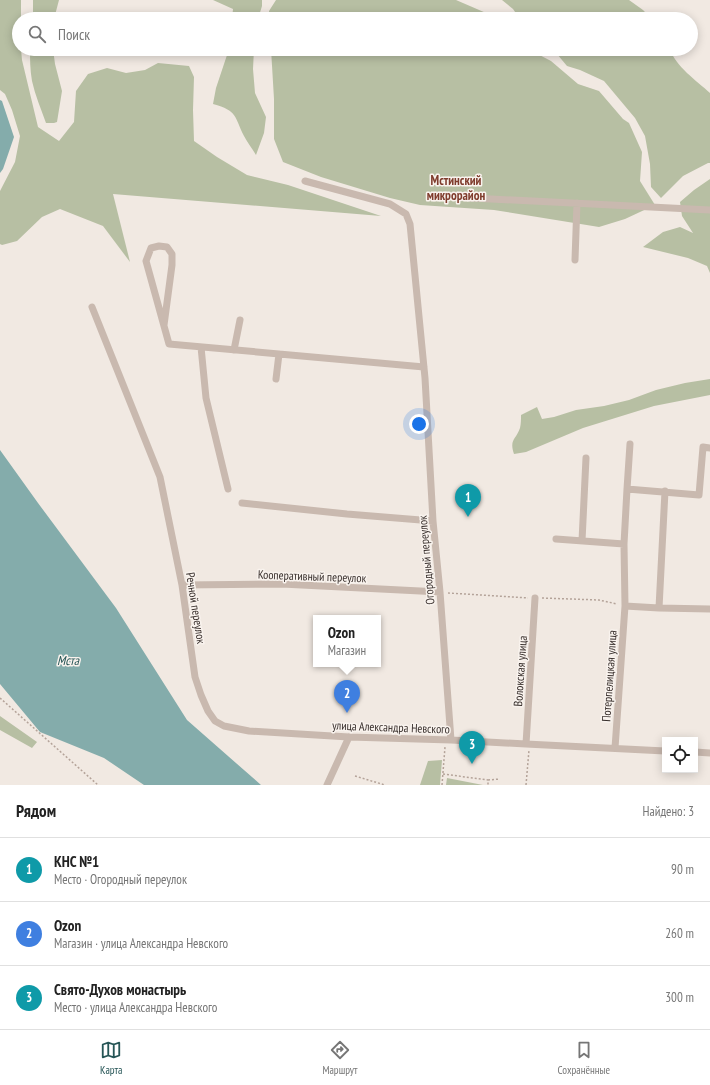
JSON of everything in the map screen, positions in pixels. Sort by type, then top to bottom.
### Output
[{"type":"street","name":"Огородный переулок","points":[[305,181],[390,204],[406,214],[410,224],[425,378],[433,521],[440,592],[448,740]]},
{"type":"street","points":[[453,197],[710,210]]},
{"type":"street","points":[[575,260],[576,203]]},
{"type":"street","points":[[164,325],[172,265],[172,254],[167,247],[159,246],[151,248],[146,261],[169,344],[424,367]]},
{"type":"street","name":"Речной переулок","points":[[92,307],[160,477],[182,585],[195,677]]},
{"type":"street","points":[[234,350],[240,320]]},
{"type":"street","points":[[201,347],[206,398],[228,489]]},
{"type":"street","points":[[276,379],[279,354]]},
{"type":"street","name":"Потерпелицкая улица","points":[[615,748],[625,606],[624,544],[630,444]]},
{"type":"street","points":[[628,489],[699,495],[703,447],[710,448]]},
{"type":"street","points":[[582,540],[586,458]]},
{"type":"street","points":[[659,608],[665,492]]},
{"type":"street","points":[[242,503],[433,521]]},
{"type":"street","points":[[556,538],[624,544]]},
{"type":"street","name":"Кооперативный переулок","points":[[182,585],[282,584],[440,592]]},
{"type":"street","name":"Волокская улица","points":[[528,744],[535,598]]},
{"type":"street","points":[[625,606],[710,609]]},
{"type":"street","name":"улица Александра Невского","points":[[195,677],[208,711],[215,720],[224,726],[249,732],[662,751]]},
{"type":"street","points":[[327,785],[350,737]]},
{"type":"street","points":[[698,752],[710,753]]},
{"type":"path","points":[[0,698],[98,785]]},
{"type":"path","points":[[442,785],[448,740]]},
{"type":"path","points":[[526,785],[528,744]]},
{"type":"path","points":[[443,774],[488,780],[500,779]]},
{"type":"path","points":[[356,776],[385,785]]},
{"type":"path","points":[[488,780],[488,785]]},
{"type":"green space","points":[[0,0],[21,0],[21,12],[12,12],[12,56],[22,56],[38,127],[59,141],[74,122],[76,91],[88,74],[107,68],[126,73],[145,70],[158,63],[189,66],[194,77],[194,141],[247,175],[288,185],[381,216],[113,194],[130,262],[103,226],[60,209],[42,217],[17,241],[2,245],[0,244],[0,191],[15,162],[20,136],[12,110],[5,94],[0,90]]},
{"type":"green space","points":[[33,0],[59,0],[56,12],[33,12]]},
{"type":"green space","points":[[213,0],[262,0],[260,12],[233,12],[233,9]]},
{"type":"green space","points":[[276,0],[456,0],[484,12],[269,12]]},
{"type":"green space","points":[[502,0],[629,0],[645,12],[515,12]]},
{"type":"green space","points":[[30,56],[54,56],[62,91],[57,122],[46,123],[35,92],[30,69]]},
{"type":"green space","points":[[227,56],[254,56],[255,93],[266,117],[264,133],[256,155],[245,138],[234,115],[227,109],[213,104],[216,88]]},
{"type":"green space","points":[[271,56],[541,56],[551,61],[578,84],[599,91],[623,119],[629,123],[642,152],[640,181],[655,205],[625,219],[599,227],[494,210],[420,205],[390,198],[321,177],[283,162],[274,139],[274,99]]},
{"type":"green space","points":[[559,56],[674,56],[681,67],[710,93],[710,163],[683,176],[661,198],[651,187],[650,164],[645,136],[635,118],[604,81],[567,66]]},
{"type":"green space","points":[[710,179],[710,273],[707,266],[688,258],[643,247],[663,232],[680,227],[693,233],[682,216],[680,202]]},
{"type":"green space","points":[[710,379],[710,395],[654,406],[583,428],[526,452],[514,454],[512,445],[520,428],[521,415],[537,407],[542,419],[576,410],[604,406],[629,400],[656,390],[685,383]]},
{"type":"green space","points":[[0,716],[37,742],[32,748],[0,730]]},
{"type":"green space","points":[[442,760],[440,785],[420,785],[428,761]]},
{"type":"green space","points":[[447,778],[483,785],[446,785]]},
{"type":"water","points":[[0,100],[2,101],[14,137],[3,169],[0,173]]},
{"type":"water","name":"Мста","points":[[0,450],[116,608],[187,720],[261,785],[144,785],[104,758],[40,732],[0,684]]},
{"type":"place","name":"КНС №1","points":[[468,517]]},
{"type":"place","name":"Ozon","points":[[347,713]]},
{"type":"place","name":"Свято-Духов монастырь","points":[[472,764]]},
{"type":"district","name":"Мстинский микрорайон","points":[[456,188]]}]
